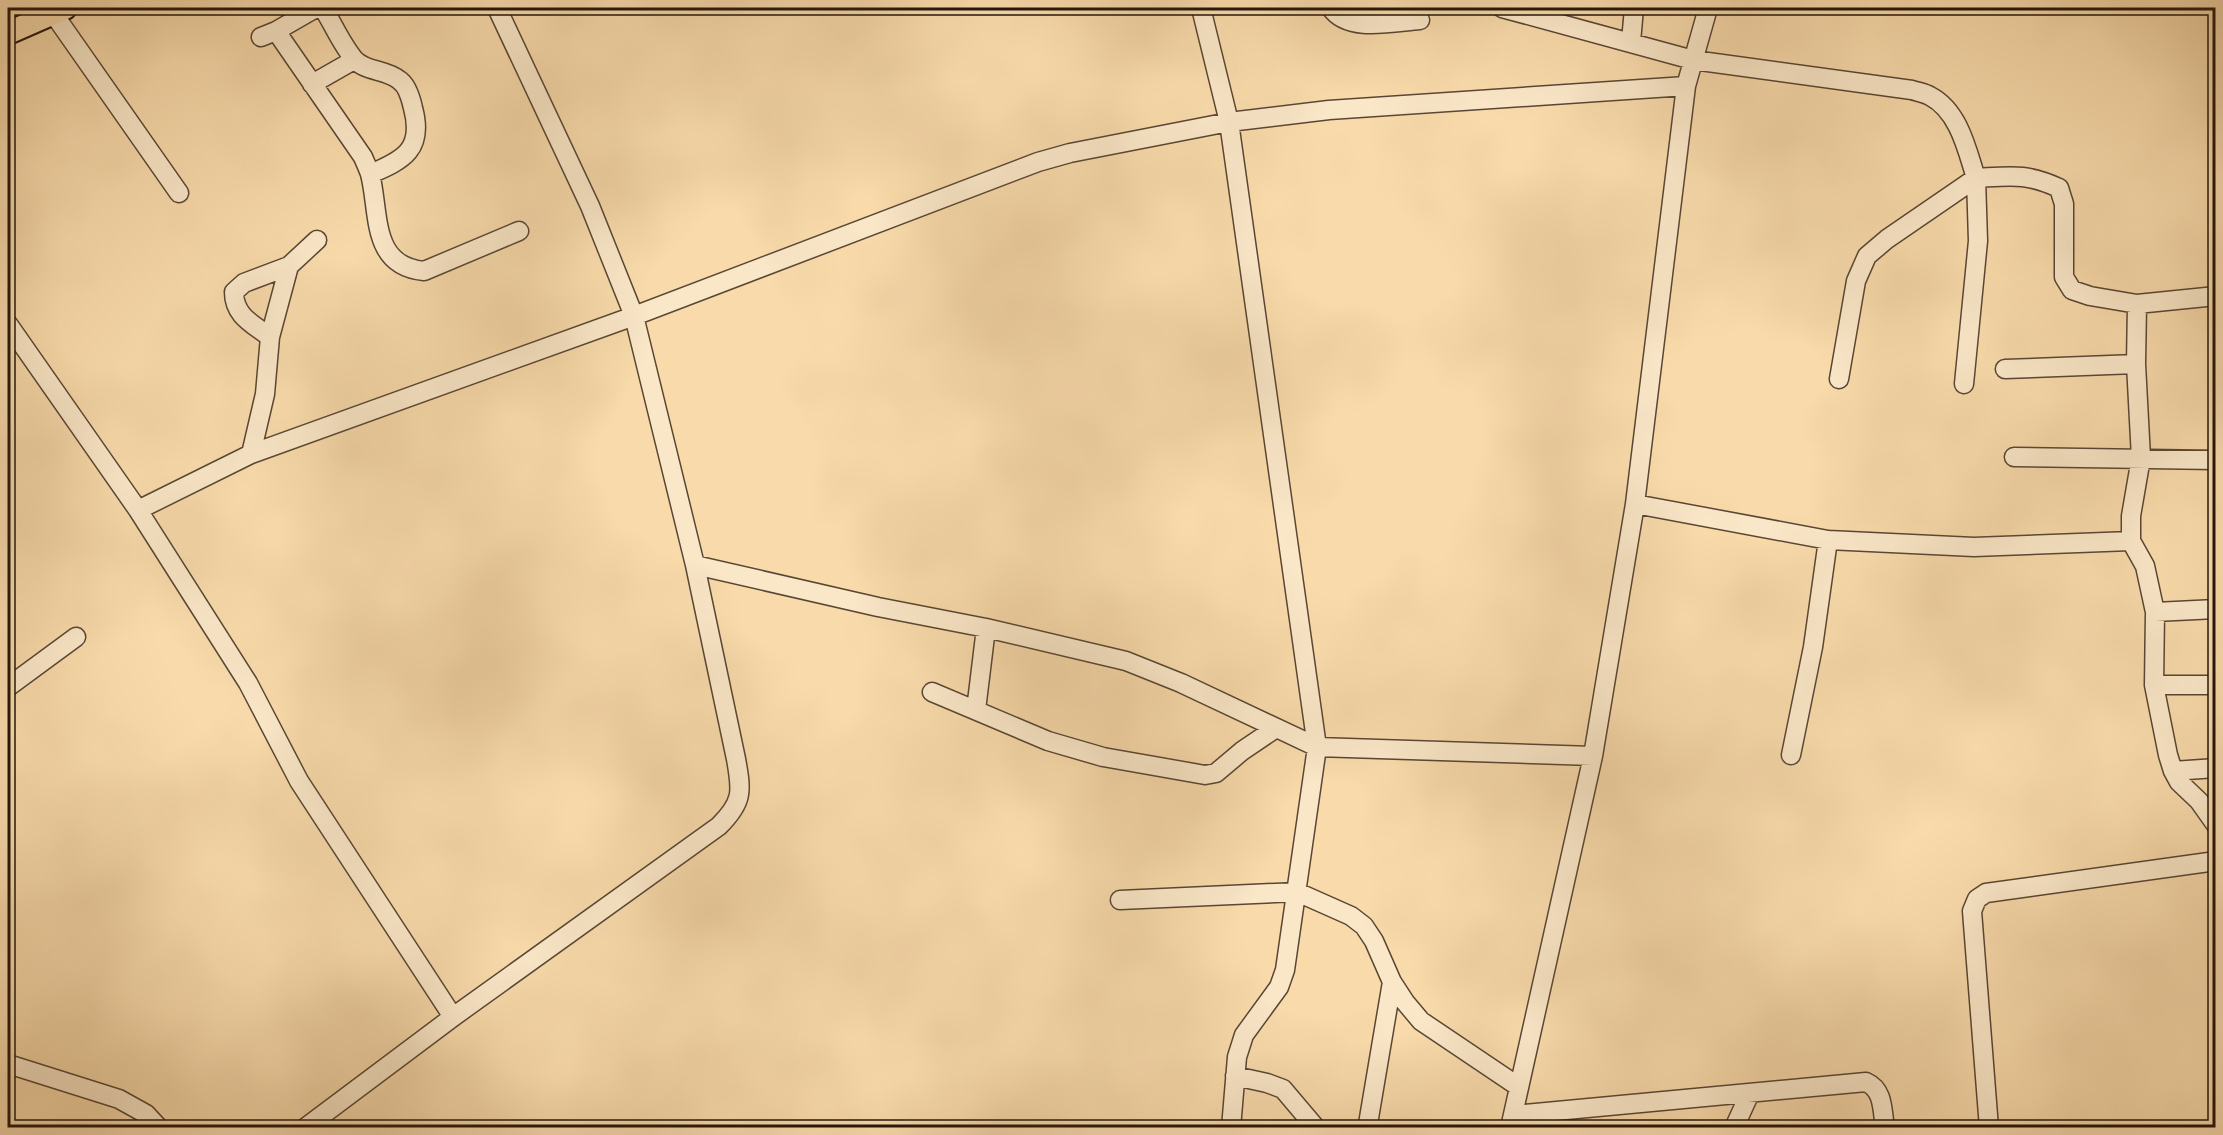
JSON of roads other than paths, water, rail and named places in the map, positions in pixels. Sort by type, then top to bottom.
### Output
[{"type":"main road","points":[[8,33],[59,10]]},
{"type":"street","points":[[316,8],[269,34],[312,84],[363,157],[370,174],[377,225],[385,247],[398,263],[411,270],[424,271],[519,231]]},
{"type":"street","points":[[323,8],[354,60],[369,69],[388,74],[401,81],[411,98],[417,124],[416,143],[395,164],[370,174]]},
{"type":"street","points":[[305,1128],[453,1017],[718,826],[733,812],[739,796],[740,780],[695,565],[634,316],[590,206],[497,8]]},
{"type":"street","points":[[1201,8],[1229,122],[1317,747],[1285,970],[1279,987],[1244,1035],[1237,1057],[1231,1128]]},
{"type":"street","points":[[1331,8],[1336,15],[1347,22],[1359,24],[1420,20]]},
{"type":"street","points":[[1502,8],[1693,60],[1912,90],[1931,97],[1945,107],[1959,129],[1976,178],[1978,241],[1964,384]]},
{"type":"street","points":[[1631,42],[1634,8]]},
{"type":"street","points":[[1708,8],[1686,86],[1635,504],[1593,756],[1511,1121],[1561,1119],[1750,1093],[1866,1082],[1875,1086],[1880,1094],[1885,1128]]},
{"type":"street","points":[[59,10],[179,193]]},
{"type":"street","points":[[312,84],[354,60]]},
{"type":"street","points":[[138,510],[251,454],[634,316],[1038,162],[1070,153],[1229,122],[1329,110],[1686,86]]},
{"type":"street","points":[[1839,379],[1856,281],[1867,256],[1887,239],[1976,178],[2021,175],[2043,180],[2060,188],[2064,204],[2064,278],[2072,290],[2090,296],[2137,304],[2216,296]]},
{"type":"street","points":[[270,337],[237,311],[234,292],[244,283],[289,266],[317,240]]},
{"type":"street","points":[[251,454],[265,394],[270,337],[289,266]]},
{"type":"street","points":[[2137,304],[2136,364],[2141,458],[2131,516],[2131,541],[2145,566],[2155,612],[2154,685],[2168,755],[2173,771],[2180,782],[2209,813],[2216,825]]},
{"type":"street","points":[[8,324],[138,510],[248,682],[299,782],[453,1017]]},
{"type":"street","points":[[2005,369],[2136,364]]},
{"type":"street","points":[[2014,457],[2216,460]]},
{"type":"street","points":[[1635,504],[1828,540],[1974,547],[2131,541]]},
{"type":"street","points":[[1791,755],[1813,647],[1828,540]]},
{"type":"street","points":[[695,565],[1126,661],[1181,683],[1317,747],[1593,756]]},
{"type":"street","points":[[2155,612],[2216,609]]},
{"type":"street","points":[[976,710],[986,628]]},
{"type":"street","points":[[8,687],[76,637]]},
{"type":"street","points":[[2154,685],[2216,685]]},
{"type":"street","points":[[932,692],[1048,741],[1102,757],[1205,775],[1216,773],[1242,751],[1276,728]]},
{"type":"street","points":[[2173,771],[2216,768]]},
{"type":"street","points":[[1989,1128],[1972,911],[1977,899],[1986,893],[2216,861]]},
{"type":"street","points":[[1120,900],[1296,892],[1351,916],[1365,926],[1392,982],[1404,1002],[1421,1021],[1520,1087]]},
{"type":"street","points":[[1365,1128],[1368,1124],[1392,982]]},
{"type":"street","points":[[8,1064],[119,1099],[146,1114],[159,1128]]},
{"type":"street","points":[[1235,1076],[1283,1089],[1320,1127]]},
{"type":"street","points":[[1734,1128],[1750,1093]]}]
